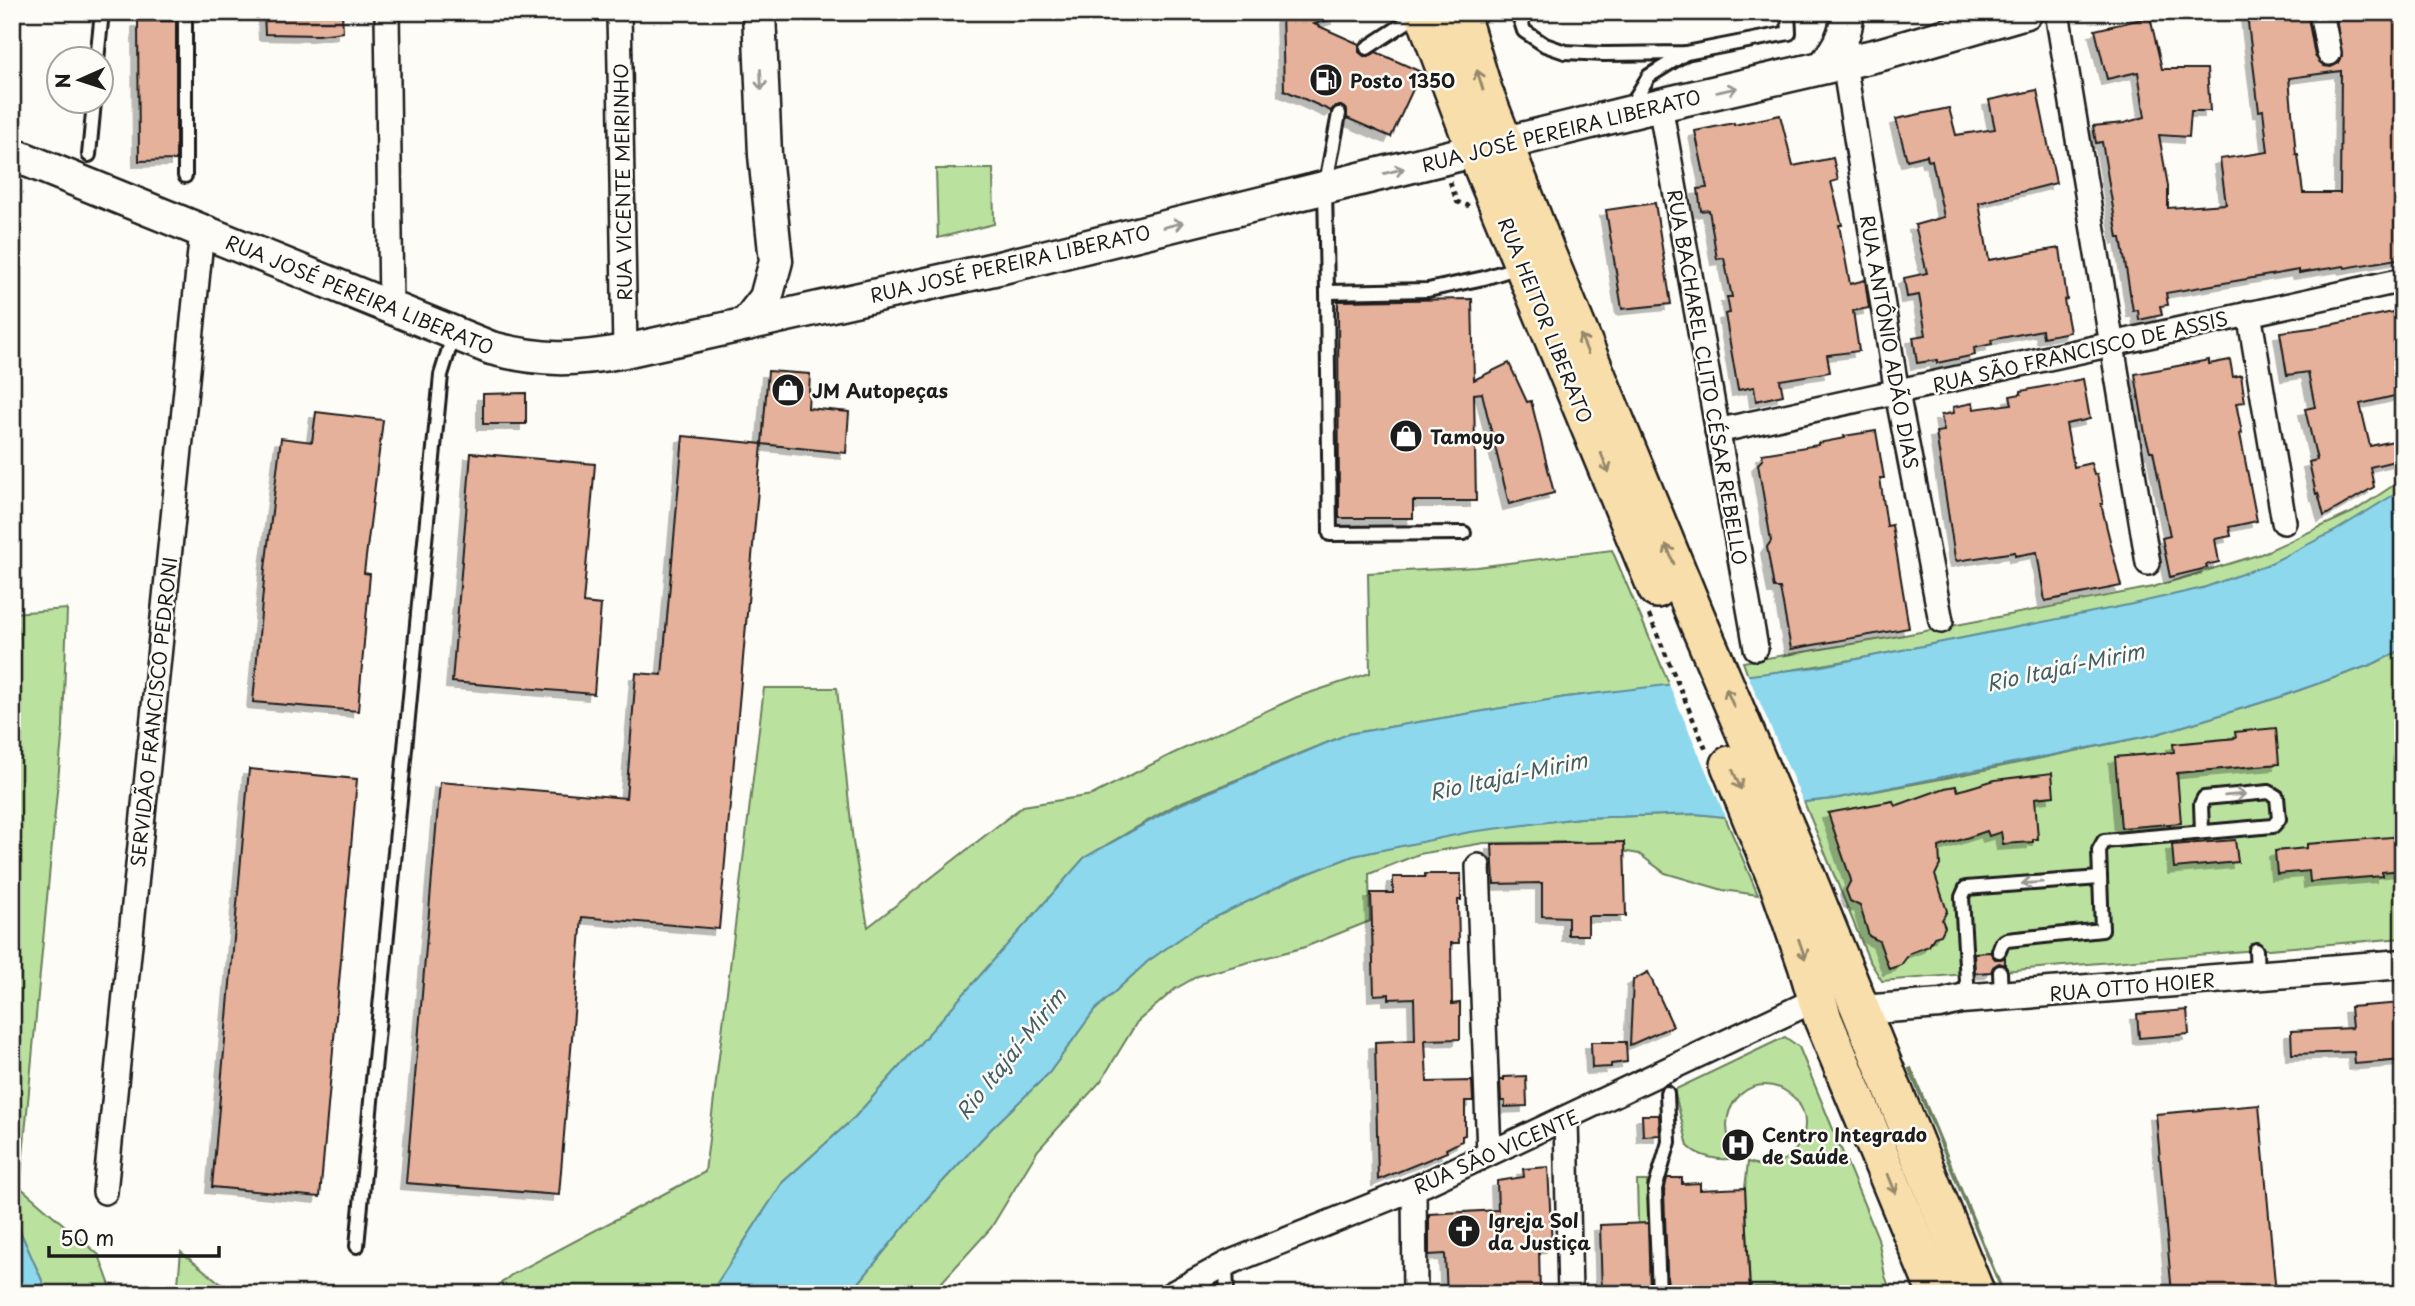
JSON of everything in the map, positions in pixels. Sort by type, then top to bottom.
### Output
[{"type":"main road","points":[[747,324],[766,298],[776,261],[765,155],[759,12]]},
{"type":"main road","name":"RUA HEITOR LIBERATO","points":[[1423,12],[1474,152],[1684,622]]},
{"type":"main road","points":[[1462,12],[1463,24],[1483,90],[1474,152]]},
{"type":"main road","name":"RUA JOSÉ PEREIRA LIBERATO","points":[[12,154],[491,348],[546,359],[570,359],[625,352],[999,268],[1660,105],[1882,54],[2026,12]]},
{"type":"main road","points":[[1847,16],[1855,32],[1882,54]]},
{"type":"main road","points":[[1834,65],[1845,34],[1847,16]]},
{"type":"main road","name":"RUA HEITOR LIBERATO","points":[[1474,152],[1684,622]]},
{"type":"main road","points":[[776,261],[796,296],[820,307]]},
{"type":"main road","points":[[1684,622],[1792,879],[1861,1010],[1976,1294]]},
{"type":"main road","points":[[1792,879],[1823,1019],[1937,1294]]},
{"type":"street","points":[[387,12],[391,307]]},
{"type":"street","name":"RUA VICENTE MEIRINHO","points":[[619,12],[625,352]]},
{"type":"street","points":[[2057,12],[2148,563]]},
{"type":"street","points":[[2321,12],[2329,53]]},
{"type":"street","name":"RUA ANTÔNIO ADÃO DIAS","points":[[1834,65],[1941,621]]},
{"type":"street","name":"RUA BACHAREL CLITO CÉSAR REBELLO","points":[[1660,105],[1756,648]]},
{"type":"street","name":"SERVIDÃO FRANCISCO PEDRONI","points":[[105,1192],[202,231]]},
{"type":"street","name":"RUA SÃO FRANCISCO DE ASSIS","points":[[1717,431],[1897,393],[2111,342],[2403,280]]},
{"type":"street","points":[[2249,313],[2284,522]]},
{"type":"street","points":[[1478,866],[1489,1153]]},
{"type":"street","name":"RUA OTTO HOIER","points":[[1861,1010],[1940,1004],[1968,999],[2001,984],[2256,963],[2403,964]]},
{"type":"street","name":"RUA SÃO VICENTE","points":[[1171,1294],[1226,1264],[1413,1188],[1566,1119],[1817,999]]},
{"type":"street","points":[[1566,1119],[1570,1294]]},
{"type":"street","points":[[1413,1188],[1415,1294]]},
{"type":"lane","points":[[98,46],[102,12]]},
{"type":"lane","points":[[185,12],[185,176]]},
{"type":"lane","points":[[1367,48],[1423,12]]},
{"type":"lane","points":[[1518,12],[1524,31],[1545,45],[1565,52],[1604,54],[1686,53],[1789,33],[1788,12]]},
{"type":"lane","points":[[1626,114],[1649,76],[1686,53]]},
{"type":"lane","points":[[1339,114],[1325,188],[1330,534],[1464,533]]},
{"type":"lane","points":[[89,155],[93,116]]},
{"type":"lane","points":[[1327,292],[1428,290],[1523,266]]},
{"type":"lane","points":[[357,1246],[441,375],[454,333]]},
{"type":"lane","points":[[1999,951],[2002,943],[2007,940],[2102,930],[2099,848],[2104,841],[2271,826],[2276,825],[2277,797],[2272,793],[2208,797],[2201,804],[2202,832]]},
{"type":"lane","points":[[1968,999],[1962,897],[1966,888],[2100,877]]},
{"type":"lane","points":[[1659,1294],[1655,1189],[1669,1142],[1667,1093]]},
{"type":"lane","points":[[1226,1264],[1227,1294]]},
{"type":"path","points":[[1474,152],[1457,202],[1479,211]]},
{"type":"green space","points":[[936,169],[993,169],[994,224],[938,238]]},
{"type":"green space","points":[[2403,479],[2403,489],[2332,534],[2255,570],[2203,588],[2102,612],[1811,667],[1748,676],[1743,662],[1889,638],[2153,587],[2261,554],[2353,512]]},
{"type":"green space","points":[[1612,550],[1670,686],[1566,697],[1348,734],[1177,804],[1084,858],[855,1117],[783,1182],[710,1294],[488,1294],[511,1275],[705,1172],[764,688],[837,688],[853,842],[868,927],[1023,806],[1092,795],[1172,754],[1297,697],[1370,673],[1368,573],[1477,567]]},
{"type":"green space","points":[[67,609],[63,727],[20,1187],[99,1255],[113,1294],[48,1294],[12,1213],[12,613]]},
{"type":"green space","points":[[2403,649],[2403,938],[1882,981],[1869,960],[1804,802],[1946,778],[2157,734],[2280,697],[2373,664]]},
{"type":"green space","points":[[1697,814],[1725,817],[1758,895],[1723,890],[1665,873],[1639,854],[1571,842],[1484,843],[1419,854],[1369,874],[1370,921],[1305,947],[1198,976],[1175,989],[1137,1022],[1101,1081],[1038,1150],[991,1228],[931,1294],[850,1294],[923,1203],[991,1129],[1049,1073],[1094,1011],[1148,961],[1201,924],[1292,880],[1353,856],[1470,831],[1580,818]]},
{"type":"green space","points":[[1785,1037],[1799,1047],[1878,1238],[1885,1276],[1892,1294],[1844,1294],[1818,1287],[1750,1288],[1745,1188],[1748,1162],[1764,1165],[1778,1162],[1790,1155],[1799,1144],[1804,1131],[1804,1117],[1799,1103],[1787,1092],[1773,1086],[1759,1086],[1747,1090],[1737,1098],[1730,1110],[1727,1124],[1729,1138],[1736,1153],[1733,1158],[1709,1157],[1688,1146],[1674,1090]]},
{"type":"green space","points":[[1911,1068],[2004,1293],[1909,1069]]},
{"type":"green space","points":[[1637,1181],[1647,1181],[1652,1294],[1640,1294]]},
{"type":"green space","points":[[181,1252],[234,1294],[177,1294]]},
{"type":"water","name":"Rio Itajaí-Mirim","points":[[2403,489],[2403,649],[2373,664],[2280,697],[2157,734],[1833,799],[1725,817],[1696,814],[1579,818],[1470,832],[1353,856],[1292,880],[1201,924],[1148,961],[1094,1011],[1049,1073],[991,1129],[923,1203],[850,1294],[710,1294],[783,1182],[855,1117],[1084,858],[1179,805],[1348,734],[1566,697],[1817,667],[2203,588],[2269,564],[2335,531]]},
{"type":"water","points":[[12,1213],[48,1294],[12,1294]]},
{"type":"pier","points":[[1747,673],[1805,806],[1727,820],[1668,682]]},
{"type":"building","points":[[264,12],[342,12],[343,32],[318,35],[265,34]]},
{"type":"building","points":[[1282,12],[1336,12],[1337,18],[1314,24],[1359,44],[1359,52],[1364,56],[1368,57],[1376,52],[1421,72],[1391,137],[1347,118],[1347,110],[1341,106],[1335,106],[1331,111],[1284,90]]},
{"type":"building","points":[[2263,12],[2307,12],[2315,56],[2324,66],[2331,67],[2339,63],[2342,57],[2335,12],[2403,12],[2403,87],[2399,87],[2403,127],[2403,258],[2345,268],[2299,273],[2299,270],[2166,293],[2168,305],[2160,306],[2162,315],[2139,320],[2138,310],[2133,311],[2102,142],[2096,143],[2093,126],[2124,123],[2145,117],[2138,72],[2107,79],[2095,30],[2150,17],[2162,69],[2207,69],[2210,111],[2191,111],[2189,137],[2159,135],[2168,186],[2168,208],[2226,204],[2220,159],[2268,152],[2263,110],[2259,111],[2247,15]],"holes":[[[2341,71],[2340,193],[2303,193],[2296,155],[2289,78]]]},
{"type":"building","points":[[138,21],[176,21],[176,160],[139,161]]},
{"type":"building","points":[[2037,90],[2056,183],[1979,203],[1989,260],[2060,248],[2067,299],[2064,300],[2070,332],[2043,337],[2042,330],[1991,340],[1992,344],[1974,348],[1975,355],[1937,363],[1937,360],[1917,363],[1913,337],[1926,335],[1919,295],[1907,297],[1904,278],[1927,273],[1915,225],[1944,217],[1932,160],[1928,161],[1927,155],[1907,160],[1896,119],[1949,108],[1956,135],[1995,129],[1989,100]]},
{"type":"building","points":[[1780,115],[1793,166],[1833,158],[1838,180],[1831,182],[1842,225],[1839,225],[1850,284],[1865,280],[1869,308],[1853,311],[1859,351],[1827,355],[1830,372],[1780,380],[1783,395],[1756,401],[1754,387],[1738,390],[1725,314],[1730,313],[1727,297],[1732,297],[1724,258],[1717,259],[1709,210],[1701,211],[1698,189],[1707,188],[1695,131]]},
{"type":"building","points":[[1655,203],[1671,304],[1622,309],[1606,210]]},
{"type":"building","name":"Tamoyo","points":[[1472,299],[1474,380],[1509,363],[1527,402],[1531,401],[1554,493],[1509,504],[1482,393],[1474,394],[1476,501],[1413,501],[1413,518],[1339,518],[1338,301]]},
{"type":"building","points":[[2403,310],[2403,394],[2360,404],[2370,446],[2403,439],[2403,459],[2370,467],[2374,487],[2324,516],[2309,462],[2317,460],[2305,409],[2315,407],[2308,372],[2287,375],[2280,332]]},
{"type":"building","points":[[2209,360],[2209,364],[2230,360],[2233,377],[2241,375],[2245,402],[2236,403],[2257,521],[2229,527],[2231,536],[2215,539],[2219,562],[2206,565],[2207,568],[2170,577],[2162,538],[2170,536],[2153,451],[2150,451],[2145,434],[2135,374]]},
{"type":"building","points":[[768,371],[810,374],[808,408],[849,412],[846,453],[762,444]]},
{"type":"building","points":[[2083,379],[2090,419],[2066,424],[2074,467],[2091,463],[2094,475],[2097,474],[2101,504],[2121,586],[2045,601],[2037,552],[2015,556],[2015,552],[1957,561],[1955,558],[1936,432],[1944,431],[1941,415],[1954,413],[1953,407],[1973,403],[1974,409],[2012,404],[2010,396],[2021,394],[2021,391]]},
{"type":"building","points":[[526,393],[526,424],[483,424],[483,394]]},
{"type":"building","points":[[316,412],[383,420],[364,573],[370,574],[358,711],[253,702],[281,438],[312,442]]},
{"type":"building","points":[[1876,431],[1884,478],[1880,478],[1887,526],[1892,525],[1909,628],[1791,649],[1780,588],[1774,588],[1767,547],[1771,541],[1758,464],[1763,459],[1762,454],[1818,445],[1845,438],[1844,436]]},
{"type":"building","points":[[683,436],[762,444],[719,929],[582,917],[559,1195],[406,1183],[440,782],[626,798],[636,673],[662,675]]},
{"type":"building","points":[[471,453],[595,464],[583,603],[601,605],[594,694],[452,682]]},
{"type":"building","points":[[2276,728],[2279,764],[2177,773],[2181,823],[2121,828],[2115,757],[2174,752],[2173,744],[2236,738],[2235,732]]},
{"type":"building","points":[[249,769],[357,779],[320,1197],[212,1187]]},
{"type":"building","points":[[2052,773],[2054,796],[2035,798],[2038,839],[2033,839],[2033,842],[2003,844],[2001,832],[1989,836],[1987,831],[1939,847],[1940,865],[1935,875],[1947,911],[1942,920],[1945,927],[1929,946],[1910,953],[1901,965],[1889,969],[1879,941],[1869,936],[1860,906],[1850,901],[1846,890],[1851,880],[1828,813],[1893,801],[1895,806],[1945,788],[1956,786],[1958,791],[1995,780]]},
{"type":"building","points":[[2403,836],[2403,870],[2382,872],[2382,876],[2310,882],[2309,871],[2277,874],[2275,851],[2307,848],[2307,844]]},
{"type":"building","points":[[2235,840],[2238,862],[2174,868],[2172,845]]},
{"type":"building","points":[[1624,842],[1626,916],[1588,916],[1588,935],[1568,935],[1568,917],[1542,916],[1542,883],[1494,884],[1492,844]]},
{"type":"building","points":[[1425,874],[1461,874],[1461,900],[1458,900],[1459,943],[1451,943],[1452,1004],[1460,1003],[1460,1039],[1425,1040],[1427,1082],[1472,1081],[1473,1101],[1465,1101],[1465,1135],[1462,1136],[1462,1141],[1446,1149],[1447,1152],[1378,1180],[1375,1042],[1415,1040],[1414,998],[1389,999],[1389,994],[1374,995],[1371,893],[1393,893],[1393,877],[1425,877]]},
{"type":"building","points":[[1990,952],[1995,959],[2005,958],[2005,965],[1999,963],[1991,972],[1975,973],[1974,953]]},
{"type":"building","points":[[1648,972],[1673,1026],[1630,1045],[1633,980]]},
{"type":"building","points":[[2403,1003],[2403,1060],[2355,1064],[2354,1052],[2292,1054],[2291,1031],[2352,1028],[2350,1007]]},
{"type":"building","points":[[2187,1010],[2189,1034],[2139,1038],[2137,1014]]},
{"type":"building","points":[[1591,1042],[1626,1042],[1627,1062],[1611,1064],[1611,1067],[1592,1068]]},
{"type":"building","points":[[1526,1076],[1527,1106],[1505,1107],[1505,1101],[1501,1101],[1500,1080],[1504,1080],[1504,1077]]},
{"type":"building","points":[[2259,1105],[2276,1294],[2172,1294],[2156,1114]]},
{"type":"building","points":[[1642,1115],[1659,1115],[1660,1135],[1643,1136]]},
{"type":"building","points":[[1548,1167],[1552,1246],[1539,1247],[1540,1294],[1447,1294],[1445,1254],[1429,1255],[1429,1214],[1498,1210],[1497,1181],[1524,1177],[1523,1169]]},
{"type":"building","points":[[1667,1178],[1682,1178],[1682,1184],[1700,1183],[1700,1190],[1745,1188],[1750,1294],[1668,1294],[1664,1192]]},
{"type":"building","points":[[1648,1223],[1650,1294],[1602,1294],[1600,1225]]},
{"type":"place","name":"Posto 1350","points":[[1326,80]]},
{"type":"place","name":"JM Autopeças","points":[[788,390]]},
{"type":"place","name":"Tamoyo","points":[[1406,436]]},
{"type":"place","name":"Centro Integrado de Saúde","points":[[1738,1145]]},
{"type":"place","name":"Igreja Sol da Justiça","points":[[1464,1231]]}]
